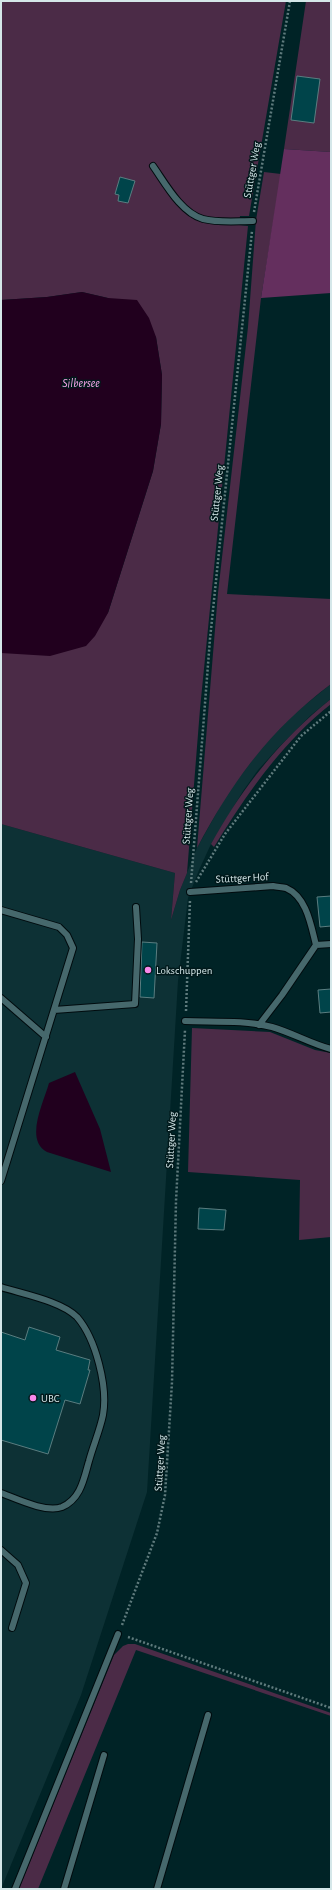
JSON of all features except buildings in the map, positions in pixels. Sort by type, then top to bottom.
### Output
[{"type":"lane","points":[[153,166],[180,202],[198,217],[215,221],[253,221]]},
{"type":"lane","name":"Stüttger Hof","points":[[190,892],[273,886],[286,888],[299,899],[308,914],[316,945]]},
{"type":"lane","points":[[54,1010],[136,1004],[138,939],[136,907]]},
{"type":"lane","points":[[1,910],[59,927],[67,935],[73,948],[1,1181]]},
{"type":"lane","points":[[259,1024],[282,995],[316,945],[331,944]]},
{"type":"lane","points":[[1,998],[46,1037]]},
{"type":"lane","points":[[185,1021],[259,1024],[274,1028],[318,1046],[331,1049]]},
{"type":"lane","points":[[1,1287],[56,1304],[67,1310],[78,1319],[94,1350],[104,1395],[103,1415],[82,1486],[74,1499],[62,1507],[51,1509],[1,1493]]},
{"type":"lane","points":[[1,1550],[18,1565],[26,1583],[12,1628]]},
{"type":"lane","points":[[15,1889],[119,1632]]},
{"type":"lane","points":[[157,1889],[208,1715]]},
{"type":"lane","points":[[64,1889],[104,1755]]},
{"type":"path","name":"Stüttger Weg","points":[[119,1632],[157,1533],[166,1495],[172,1382],[176,1201],[190,892],[210,639],[255,201],[290,1]]},
{"type":"path","points":[[190,892],[225,834],[264,783],[301,736],[331,711]]},
{"type":"path","points":[[119,1632],[331,1708]]},
{"type":"shaded area","points":[[1,1],[286,1],[249,216],[240,216],[239,225],[248,226],[200,709],[187,873],[171,920],[175,873],[1,824],[1,653],[9,653],[108,613],[153,471],[161,424],[162,375],[156,337],[108,298],[82,292],[47,297],[1,300]]},
{"type":"shaded area","points":[[306,1],[331,1],[331,152],[284,149]]},
{"type":"shaded area","points":[[284,149],[331,152],[331,293],[261,298]]},
{"type":"shaded area","points":[[264,172],[281,174],[261,298],[227,594],[331,599],[331,684],[289,720],[254,758],[224,800],[197,848],[218,593],[248,327],[256,220]]},
{"type":"shaded area","points":[[331,684],[331,699],[311,715],[278,748],[258,770],[243,791],[211,844],[188,898],[178,981],[147,1492],[81,1695],[1,1889],[1,824],[175,873],[171,920],[180,890],[197,848],[227,794],[263,746],[295,713]]},
{"type":"shaded area","points":[[331,699],[331,704],[297,735],[266,770],[239,807],[214,847],[211,844],[223,823],[264,765],[295,731]]},
{"type":"shaded area","points":[[192,1028],[270,1032],[315,1050],[331,1053],[331,1237],[299,1240],[300,1180],[188,1172]]},
{"type":"shaded area","points":[[135,1644],[331,1713],[331,1716],[136,1650],[38,1889],[19,1889],[114,1655],[123,1646]]},
{"type":"water","name":"Silbersee","points":[[82,292],[108,298],[137,300],[149,318],[156,337],[162,375],[161,424],[153,471],[108,613],[95,636],[86,646],[50,656],[1,653],[1,300],[47,297]]},
{"type":"water","points":[[75,1072],[100,1129],[111,1172],[47,1152],[40,1146],[37,1139],[36,1130],[40,1110],[49,1083]]},
{"type":"place","name":"Lokschuppen","points":[[148,970]]},
{"type":"place","name":"UBC","points":[[33,1398]]}]
